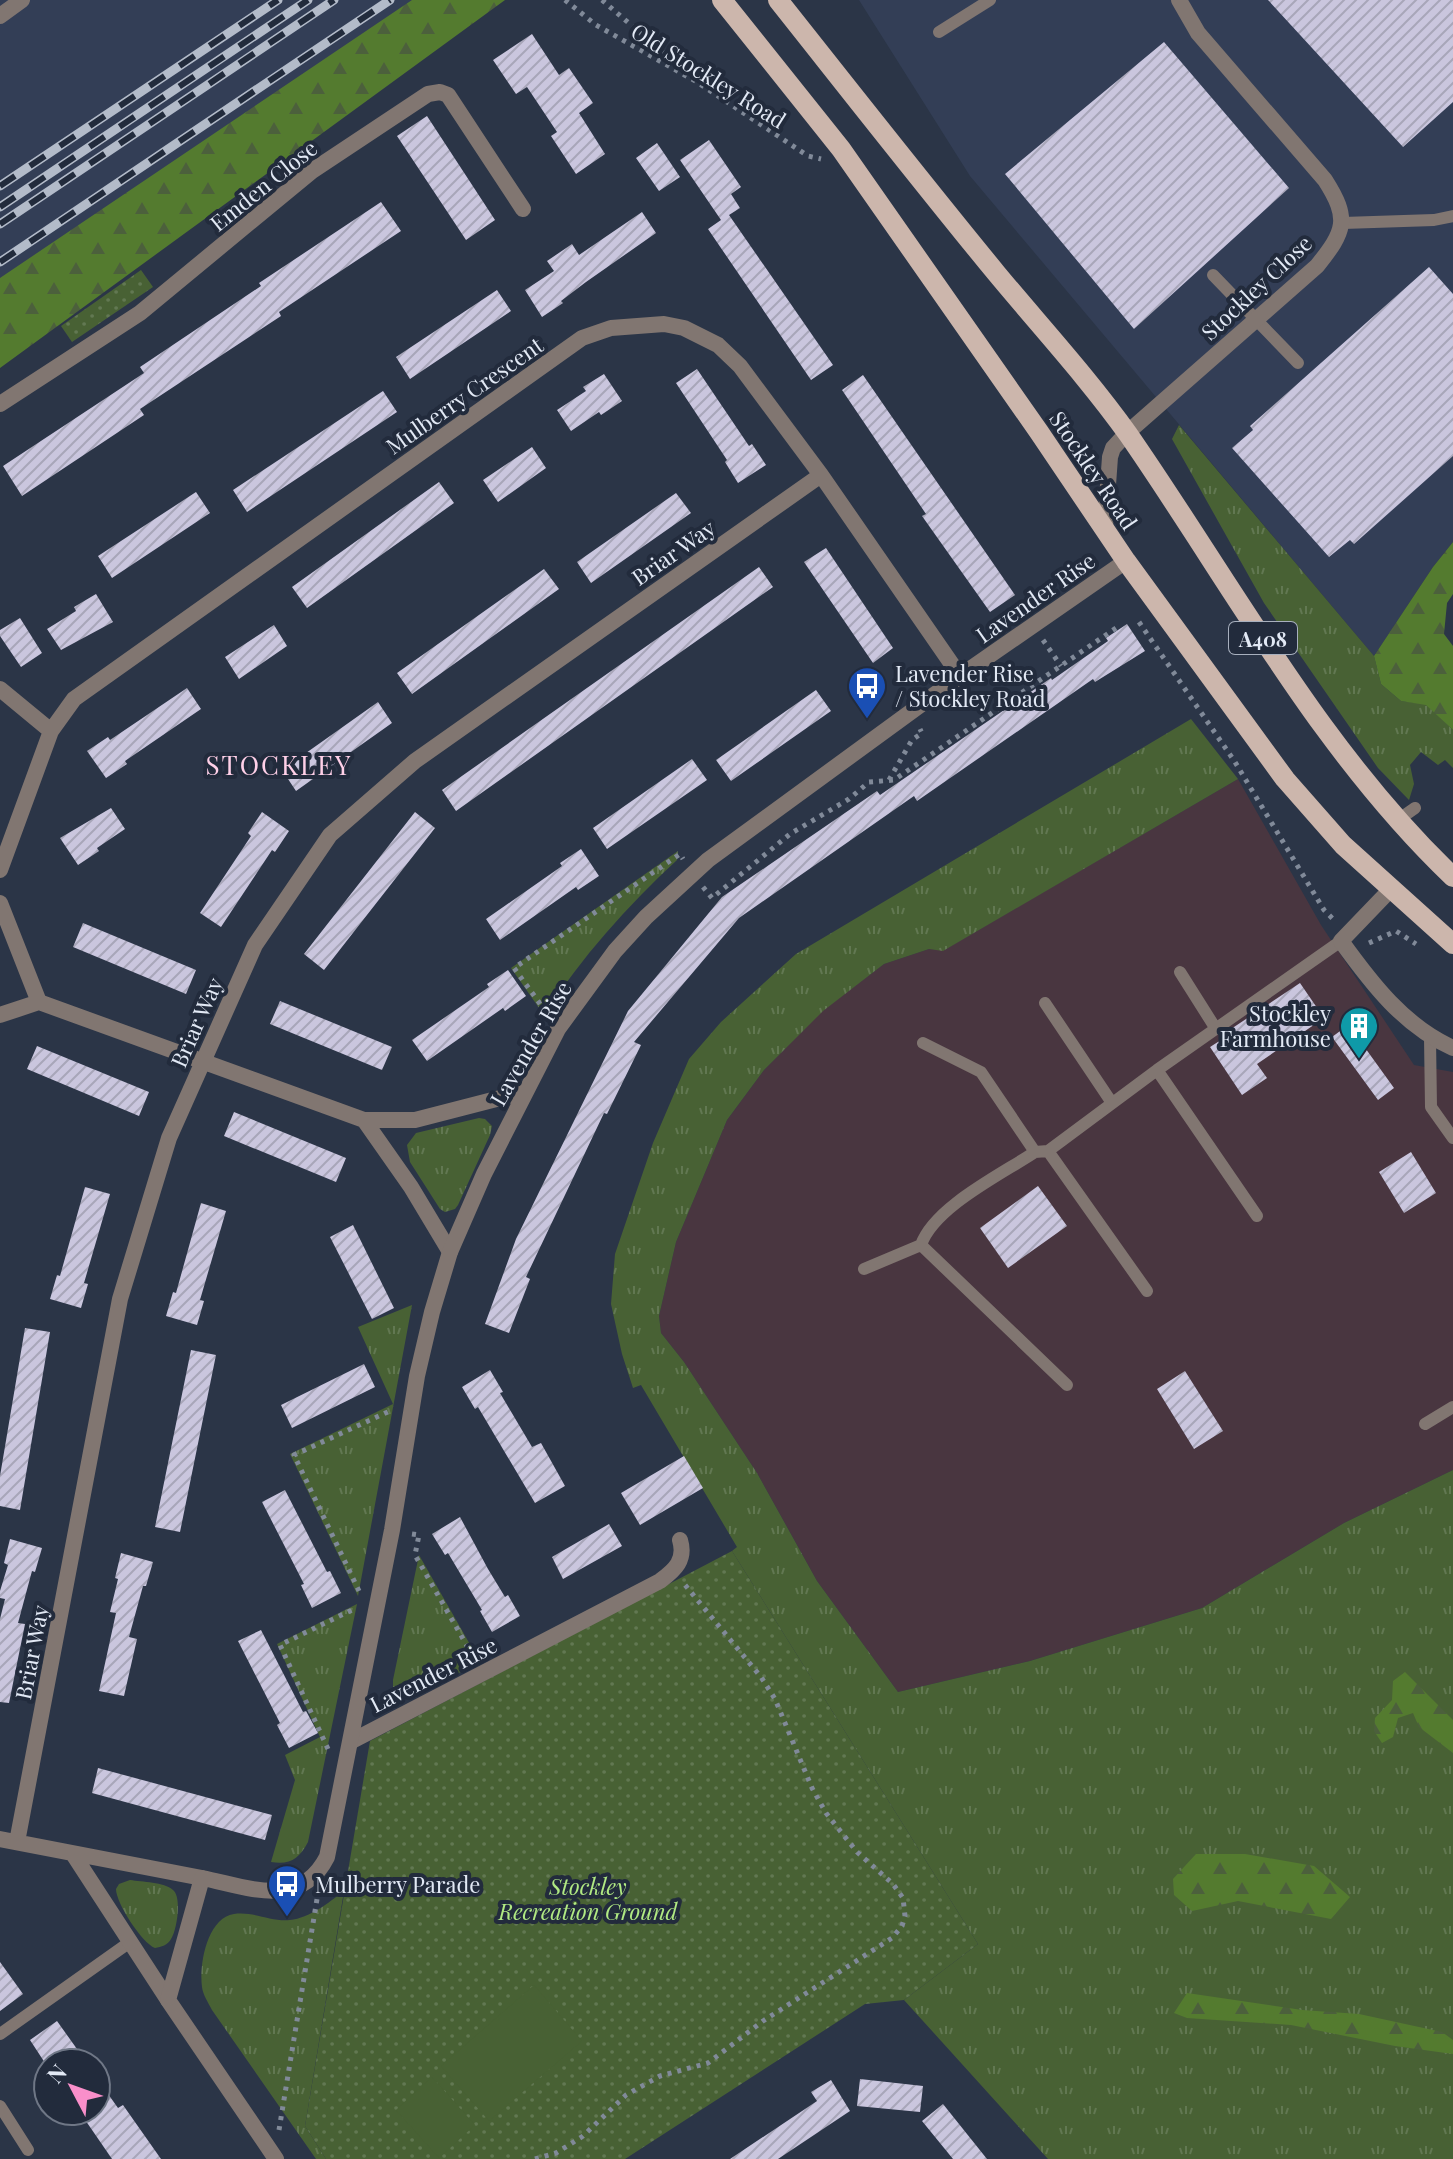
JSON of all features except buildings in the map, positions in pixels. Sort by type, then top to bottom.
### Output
[{"type":"main road","name":"Stockley Road","points":[[722,0],[841,149],[1126,561],[1285,779],[1343,845],[1453,944]]},
{"type":"main road","name":"Stockley Road","points":[[778,0],[997,274],[1091,385],[1127,433],[1315,715],[1360,776],[1406,814],[1453,877]]},
{"type":"street","points":[[0,16],[22,0]]},
{"type":"street","points":[[1179,0],[1198,33],[1325,180],[1336,198],[1343,223]]},
{"type":"street","name":"Emden Close","points":[[0,404],[140,313],[312,171],[428,94],[440,92],[448,95],[523,209]]},
{"type":"street","name":"Stockley Close","points":[[1105,527],[1113,448],[1317,266],[1337,241],[1343,223]]},
{"type":"street","name":"Mulberry Crescent","points":[[0,870],[51,731],[74,699],[582,338],[611,328],[664,324],[684,328],[718,345],[740,366],[821,475],[960,676]]},
{"type":"street","name":"Briar Way","points":[[8,1841],[120,1299],[169,1138],[255,945],[330,835],[415,761],[821,475]]},
{"type":"street","name":"Lavender Rise","points":[[322,1866],[330,1846],[352,1741],[432,1312],[450,1252],[524,1092],[558,1029],[615,951],[646,917],[708,860],[960,676],[1126,561]]},
{"type":"street","points":[[0,689],[51,731]]},
{"type":"street","points":[[1391,889],[1341,941],[1392,1007],[1430,1038],[1453,1048]]},
{"type":"street","points":[[0,903],[39,1002]]},
{"type":"street","points":[[0,1015],[39,1002],[364,1120],[415,1120],[524,1092]]},
{"type":"street","points":[[364,1120],[411,1187],[450,1252]]},
{"type":"street","points":[[674,1571],[682,1555],[680,1540]]},
{"type":"street","name":"Lavender Rise","points":[[352,1741],[674,1571]]},
{"type":"street","points":[[8,1841],[271,1891],[285,1891],[306,1881],[322,1866]]},
{"type":"street","points":[[73,1854],[276,2158]]},
{"type":"street","points":[[168,2000],[202,1878]]},
{"type":"lane","points":[[939,32],[990,0]]},
{"type":"lane","points":[[1343,223],[1434,220],[1453,216]]},
{"type":"lane","points":[[1213,275],[1298,363]]},
{"type":"lane","points":[[864,1269],[921,1245],[928,1229],[947,1210],[1042,1151],[1341,941]]},
{"type":"lane","points":[[1180,972],[1216,1029]]},
{"type":"lane","points":[[1045,1003],[1112,1103]]},
{"type":"lane","points":[[1430,1038],[1431,1107],[1453,1138]]},
{"type":"lane","points":[[923,1043],[981,1072],[1147,1291]]},
{"type":"lane","points":[[1157,1070],[1257,1216]]},
{"type":"lane","points":[[921,1245],[1067,1385]]},
{"type":"lane","points":[[1425,1424],[1453,1407]]},
{"type":"lane","points":[[0,2034],[130,1942]]},
{"type":"lane","points":[[0,2106],[28,2150]]},
{"type":"path","name":"Old Stockley Road","points":[[565,0],[596,25],[697,82],[808,156],[820,160],[841,149]]},
{"type":"path","points":[[602,0],[697,82]]},
{"type":"path","points":[[1137,618],[1235,762],[1324,910],[1337,922]]},
{"type":"path","points":[[1032,626],[1061,666]]},
{"type":"path","points":[[558,1029],[514,968],[680,854],[712,898],[790,834],[849,799],[869,782],[894,780],[1119,626]]},
{"type":"path","points":[[889,780],[912,740],[922,733],[909,713]]},
{"type":"path","points":[[1368,944],[1396,931],[1418,945]]},
{"type":"path","points":[[378,1604],[360,1592],[294,1455],[391,1410],[411,1413]]},
{"type":"path","points":[[392,1530],[419,1535],[415,1555],[483,1672]]},
{"type":"path","points":[[535,2159],[556,2153],[576,2141],[626,2095],[660,2076],[708,2063],[763,2021],[892,1938],[902,1926],[905,1916],[903,1898],[893,1884],[857,1852],[826,1813],[812,1788],[775,1699],[761,1677],[674,1571]]},
{"type":"path","points":[[343,1782],[280,1645],[355,1608],[378,1604]]},
{"type":"path","points":[[276,2158],[322,1866]]},
{"type":"shaded area","points":[[0,0],[462,0],[0,334]]},
{"type":"shaded area","points":[[859,0],[1453,0],[1453,542],[1374,656],[970,176]]},
{"type":"shaded area","points":[[1238,779],[1321,925],[1414,1065],[1453,1072],[1453,1470],[1344,1523],[1202,1608],[1030,1661],[898,1692],[817,1581],[757,1473],[684,1362],[661,1333],[659,1316],[676,1242],[727,1120],[764,1070],[822,1011],[884,964],[929,949],[944,950]]},
{"type":"green space","points":[[412,0],[505,0],[0,368],[0,278]]},
{"type":"green space","points":[[141,270],[153,287],[72,342],[61,326]]},
{"type":"green space","points":[[1179,425],[1374,656],[1381,684],[1401,701],[1426,704],[1453,730],[1453,768],[1445,760],[1438,765],[1421,752],[1410,765],[1414,784],[1409,800],[1378,768],[1264,603],[1172,439]]},
{"type":"green space","points":[[1453,542],[1453,594],[1447,603],[1444,634],[1453,646],[1453,730],[1426,705],[1401,701],[1381,684],[1374,656]]},
{"type":"green space","points":[[1191,719],[1238,779],[943,951],[929,949],[884,964],[823,1011],[764,1070],[727,1120],[676,1242],[659,1316],[661,1333],[684,1362],[757,1473],[817,1581],[898,1692],[1030,1661],[1202,1608],[1344,1523],[1453,1470],[1453,2159],[1048,2159],[904,2000],[978,1944],[732,1551],[737,1547],[641,1385],[633,1388],[611,1304],[615,1254],[653,1143],[689,1059],[721,1022],[796,954]]},
{"type":"green space","points":[[678,851],[677,860],[606,933],[544,1015],[511,968]]},
{"type":"green space","points":[[479,1118],[492,1126],[490,1135],[458,1205],[445,1212],[410,1162],[407,1145],[416,1133]]},
{"type":"green space","points":[[412,1305],[358,1596],[290,1454],[393,1404],[358,1327]]},
{"type":"green space","name":"Stockley Recreation Ground","points":[[732,1551],[978,1944],[904,2000],[865,2004],[625,2159],[326,2159],[305,2126],[370,1741]]},
{"type":"green space","points":[[419,1555],[480,1662],[415,1696],[397,1696],[393,1690],[393,1680]]},
{"type":"green space","points":[[357,1604],[308,1842],[293,1860],[271,1862],[295,1780],[285,1755],[320,1737],[277,1644]]},
{"type":"green space","points":[[1405,1672],[1453,1720],[1453,1753],[1419,1727],[1413,1713],[1398,1718],[1393,1737],[1382,1743],[1374,1731],[1375,1718],[1392,1700],[1393,1681]]},
{"type":"green space","points":[[1196,1854],[1245,1854],[1314,1866],[1350,1897],[1331,1919],[1238,1901],[1192,1911],[1174,1895],[1173,1879]]},
{"type":"green space","points":[[130,1880],[164,1885],[176,1894],[178,1914],[175,1929],[170,1941],[164,1945],[155,1948],[150,1945],[125,1913],[116,1889],[119,1884]]},
{"type":"green space","points":[[344,1891],[305,2126],[326,2159],[316,2159],[212,2010],[203,1990],[202,1967],[211,1933],[225,1917],[241,1913],[283,1920],[297,1919]]},
{"type":"green space","points":[[534,1985],[582,2041],[489,2121],[441,2066]]},
{"type":"green space","points":[[1187,1993],[1302,2010],[1359,2014],[1442,2032],[1453,2040],[1453,2054],[1291,2025],[1187,2018],[1174,2013]]},
{"type":"green space","points":[[432,2077],[475,2125],[439,2158],[396,2110]]},
{"type":"railway","points":[[0,186],[278,0]]},
{"type":"railway","points":[[0,207],[308,0]]},
{"type":"railway","points":[[0,224],[334,0]]},
{"type":"railway","points":[[0,262],[390,0]]},
{"type":"place","name":"Lavender Rise / Stockley Road","points":[[867,720]]},
{"type":"place","name":"Stockley Farmhouse","points":[[1359,1060]]},
{"type":"place","name":"Mulberry Parade","points":[[287,1918]]},
{"type":"district","name":"STOCKLEY","points":[[279,764]]}]
